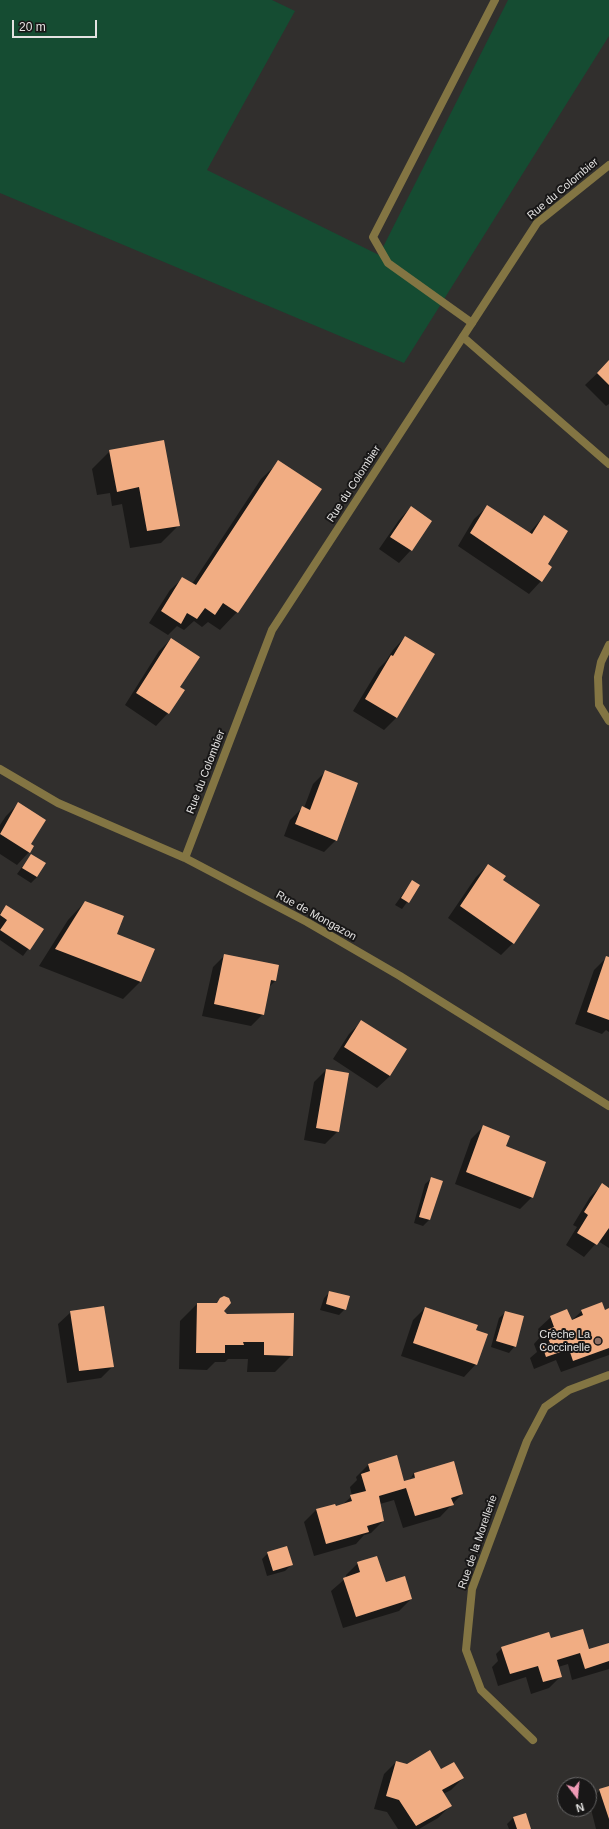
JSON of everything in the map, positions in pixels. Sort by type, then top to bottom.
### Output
[{"type":"street","points":[[472,323],[388,263],[373,237],[495,0]]},
{"type":"street","name":"Rue du Colombier","points":[[185,858],[272,630],[537,223],[609,165]]},
{"type":"street","points":[[463,337],[609,464]]},
{"type":"street","points":[[609,645],[601,662],[598,677],[599,705],[609,721]]},
{"type":"street","name":"Rue de Mongazon","points":[[0,769],[58,802],[185,858],[307,922],[400,976],[609,1106]]},
{"type":"street","name":"Rue de la Morellerie","points":[[533,1740],[481,1690],[466,1650],[472,1589],[526,1441],[545,1407],[569,1390],[609,1375]]},
{"type":"green space","points":[[0,0],[272,0],[295,11],[207,170],[379,255],[508,0],[609,0],[609,36],[404,363],[0,193]]},
{"type":"building","points":[[609,360],[609,385],[597,373]]},
{"type":"building","points":[[164,440],[180,526],[147,531],[139,487],[117,492],[109,450]]},
{"type":"building","points":[[278,460],[322,489],[238,613],[223,603],[215,615],[205,608],[197,619],[187,613],[181,624],[161,611],[182,577],[196,585]]},
{"type":"building","points":[[487,505],[532,534],[544,515],[568,531],[548,564],[552,567],[542,582],[470,533]]},
{"type":"building","points":[[411,506],[432,521],[412,551],[390,537]]},
{"type":"building","points":[[405,636],[435,654],[397,718],[365,699],[391,655],[393,656]]},
{"type":"building","points":[[171,638],[200,657],[180,687],[185,690],[169,714],[136,693]]},
{"type":"building","points":[[325,770],[358,783],[337,841],[295,824],[302,806],[310,810]]},
{"type":"building","points":[[18,802],[46,820],[31,844],[34,846],[30,853],[0,834]]},
{"type":"building","points":[[31,854],[46,863],[37,877],[22,868]]},
{"type":"building","points":[[488,864],[506,876],[503,880],[540,905],[514,944],[460,906]]},
{"type":"building","points":[[412,880],[420,885],[409,903],[401,898]]},
{"type":"building","points":[[85,901],[124,916],[117,934],[155,949],[141,982],[55,949]]},
{"type":"building","points":[[6,905],[44,929],[30,950],[0,930],[7,920],[0,915]]},
{"type":"building","points":[[224,954],[279,965],[276,981],[271,980],[264,1015],[214,1004]]},
{"type":"building","points":[[606,956],[609,957],[609,1020],[587,1012]]},
{"type":"building","points":[[361,1020],[407,1049],[390,1076],[344,1047]]},
{"type":"building","points":[[326,1069],[349,1073],[339,1132],[316,1128]]},
{"type":"building","points":[[483,1125],[510,1136],[506,1146],[546,1162],[533,1198],[466,1172]]},
{"type":"building","points":[[431,1177],[443,1181],[430,1220],[419,1217]]},
{"type":"building","points":[[602,1183],[609,1188],[609,1228],[597,1245],[577,1233],[588,1215],[584,1212]]},
{"type":"building","points":[[329,1291],[350,1296],[346,1310],[326,1304]]},
{"type":"building","points":[[224,1296],[229,1298],[231,1303],[224,1311],[227,1314],[294,1313],[293,1356],[264,1355],[264,1342],[243,1342],[244,1345],[225,1345],[225,1353],[196,1353],[197,1303],[217,1303],[220,1298]]},
{"type":"building","points":[[602,1302],[605,1310],[609,1308],[609,1348],[573,1361],[569,1349],[546,1357],[542,1345],[550,1343],[545,1331],[554,1327],[550,1316],[567,1309],[572,1320],[583,1315],[581,1310]]},
{"type":"building","points":[[104,1306],[114,1367],[79,1371],[70,1311]]},
{"type":"building","points":[[425,1307],[478,1325],[476,1330],[488,1334],[477,1365],[413,1343]]},
{"type":"building","points":[[505,1311],[524,1316],[516,1347],[496,1341]]},
{"type":"building","points":[[397,1455],[404,1481],[415,1478],[414,1473],[454,1461],[463,1494],[451,1498],[454,1505],[415,1516],[406,1488],[379,1496],[384,1521],[367,1526],[369,1532],[326,1544],[316,1509],[335,1504],[336,1506],[352,1501],[350,1495],[366,1491],[361,1474],[370,1471],[368,1464]]},
{"type":"building","points":[[287,1546],[293,1565],[273,1571],[267,1552]]},
{"type":"building","points":[[377,1556],[386,1582],[405,1576],[412,1599],[356,1617],[343,1578],[360,1572],[357,1562]]},
{"type":"building","points":[[583,1629],[589,1649],[609,1643],[609,1661],[585,1669],[580,1653],[557,1660],[562,1677],[543,1682],[538,1666],[510,1674],[501,1647],[549,1632],[551,1638]]},
{"type":"building","points":[[430,1750],[441,1769],[454,1762],[464,1778],[442,1790],[452,1806],[416,1826],[399,1800],[386,1796],[396,1761],[407,1764]]},
{"type":"building","points":[[609,1786],[609,1819],[599,1789]]},
{"type":"building","points":[[526,1813],[531,1829],[517,1829],[513,1817]]},
{"type":"place","name":"Crèche La Coccinelle","points":[[598,1341]]}]
